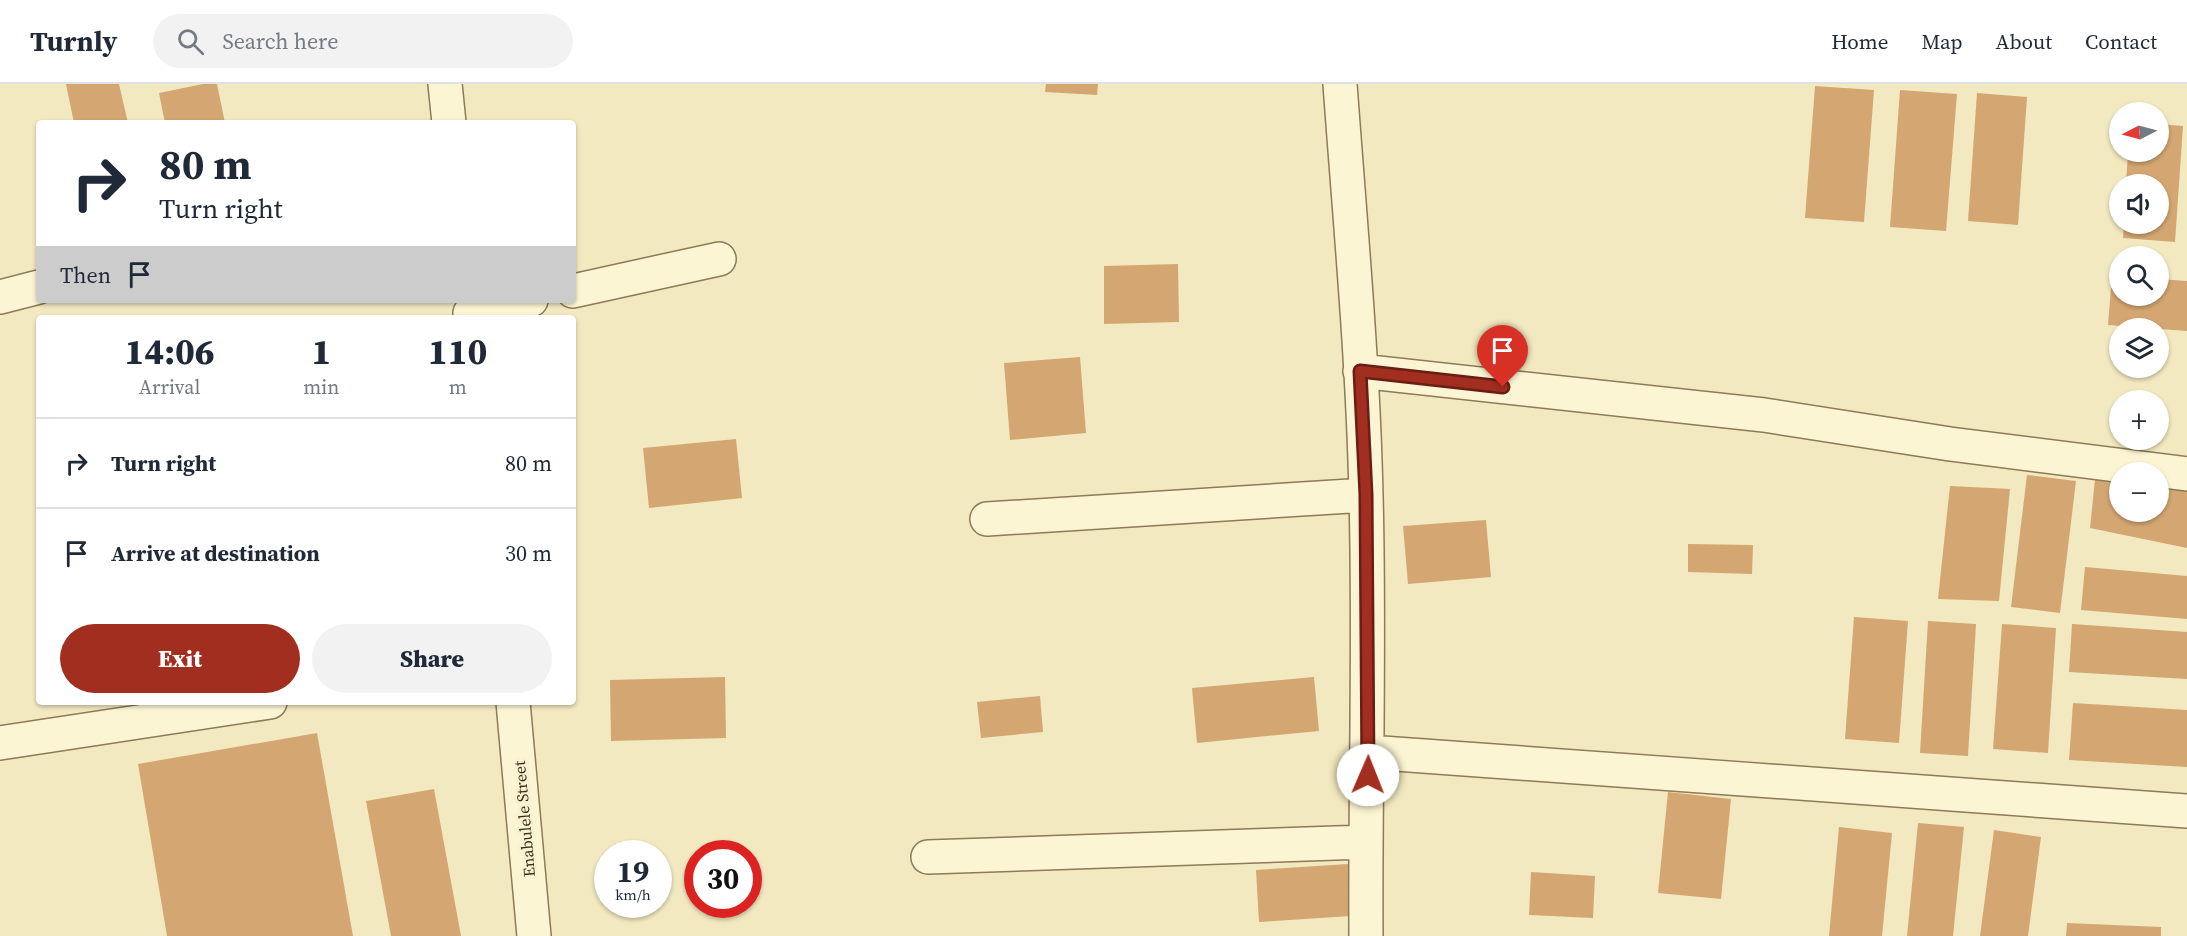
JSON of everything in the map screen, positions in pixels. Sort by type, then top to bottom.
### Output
[{"type":"street","points":[[445,84],[449,120]]},
{"type":"street","points":[[1340,84],[1360,371],[1366,495],[1368,752],[1365,842],[1366,936]]},
{"type":"street","points":[[576,290],[719,259]]},
{"type":"street","points":[[0,297],[36,288]]},
{"type":"street","points":[[470,310],[513,303]]},
{"type":"street","points":[[1360,371],[1764,415],[1950,444],[2187,474]]},
{"type":"street","points":[[987,519],[1366,495]]},
{"type":"street","points":[[0,743],[250,705]]},
{"type":"street","name":"Enabulele Street","points":[[513,705],[534,936]]},
{"type":"street","points":[[1368,752],[2187,811]]},
{"type":"street","points":[[928,857],[1365,842]]},
{"type":"building","points":[[66,84],[119,84],[127,120],[73,120]]},
{"type":"building","points":[[203,84],[217,84],[224,120],[164,120],[159,93]]},
{"type":"building","points":[[1046,84],[1098,84],[1097,95],[1045,92]]},
{"type":"building","points":[[1815,86],[1874,90],[1864,222],[1805,218]]},
{"type":"building","points":[[1900,90],[1957,94],[1946,231],[1890,227]]},
{"type":"building","points":[[1977,93],[2027,97],[2018,225],[1968,221]]},
{"type":"building","points":[[2169,125],[2183,126],[2175,242],[2123,238],[2123,234],[2169,234],[2169,174],[2127,174],[2127,162],[2169,162]]},
{"type":"building","points":[[1178,264],[1179,322],[1104,324],[1104,266]]},
{"type":"building","points":[[2169,280],[2187,281],[2187,331],[2169,330],[2169,318],[2109,318],[2108,325],[2110,306],[2169,306]]},
{"type":"building","points":[[1080,357],[1086,433],[1010,440],[1004,363]]},
{"type":"building","points":[[736,439],[742,498],[649,508],[643,448]]},
{"type":"building","points":[[2096,470],[2109,472],[2109,522],[2169,522],[2169,481],[2187,483],[2187,548],[2090,528]]},
{"type":"building","points":[[2027,475],[2076,481],[2060,613],[2011,607]]},
{"type":"building","points":[[1950,486],[2010,489],[1999,601],[1938,599]]},
{"type":"building","points":[[1486,520],[1491,577],[1408,584],[1403,526]]},
{"type":"building","points":[[1688,544],[1753,545],[1752,574],[1688,572]]},
{"type":"building","points":[[2085,567],[2187,576],[2187,619],[2081,610]]},
{"type":"building","points":[[1854,617],[1908,621],[1899,743],[1845,739]]},
{"type":"building","points":[[1928,621],[1976,624],[1968,756],[1920,753]]},
{"type":"building","points":[[2002,624],[2056,628],[2048,753],[1993,749]]},
{"type":"building","points":[[2072,624],[2187,632],[2187,679],[2069,672]]},
{"type":"building","points":[[725,677],[726,738],[611,741],[610,680]]},
{"type":"building","points":[[1314,677],[1319,731],[1197,743],[1192,688]]},
{"type":"building","points":[[1040,696],[1043,732],[981,738],[977,702]]},
{"type":"building","points":[[2073,703],[2187,710],[2187,767],[2069,760]]},
{"type":"building","points":[[317,733],[353,936],[167,936],[138,764]]},
{"type":"building","points":[[434,789],[461,936],[391,936],[366,801]]},
{"type":"building","points":[[1668,792],[1731,799],[1721,899],[1658,893]]},
{"type":"building","points":[[1918,823],[1964,827],[1953,936],[1907,936]]},
{"type":"building","points":[[1839,827],[1892,833],[1882,936],[1829,936]]},
{"type":"building","points":[[1994,830],[2041,837],[2028,936],[1980,936]]},
{"type":"building","points":[[1348,864],[1351,916],[1259,922],[1256,870]]},
{"type":"building","points":[[1531,872],[1595,876],[1593,918],[1529,915]]},
{"type":"building","points":[[2067,923],[2161,927],[2161,936],[2066,936]]},
{"type":"route","points":[[1368,775],[1366,495],[1360,371],[1503,387]]}]
